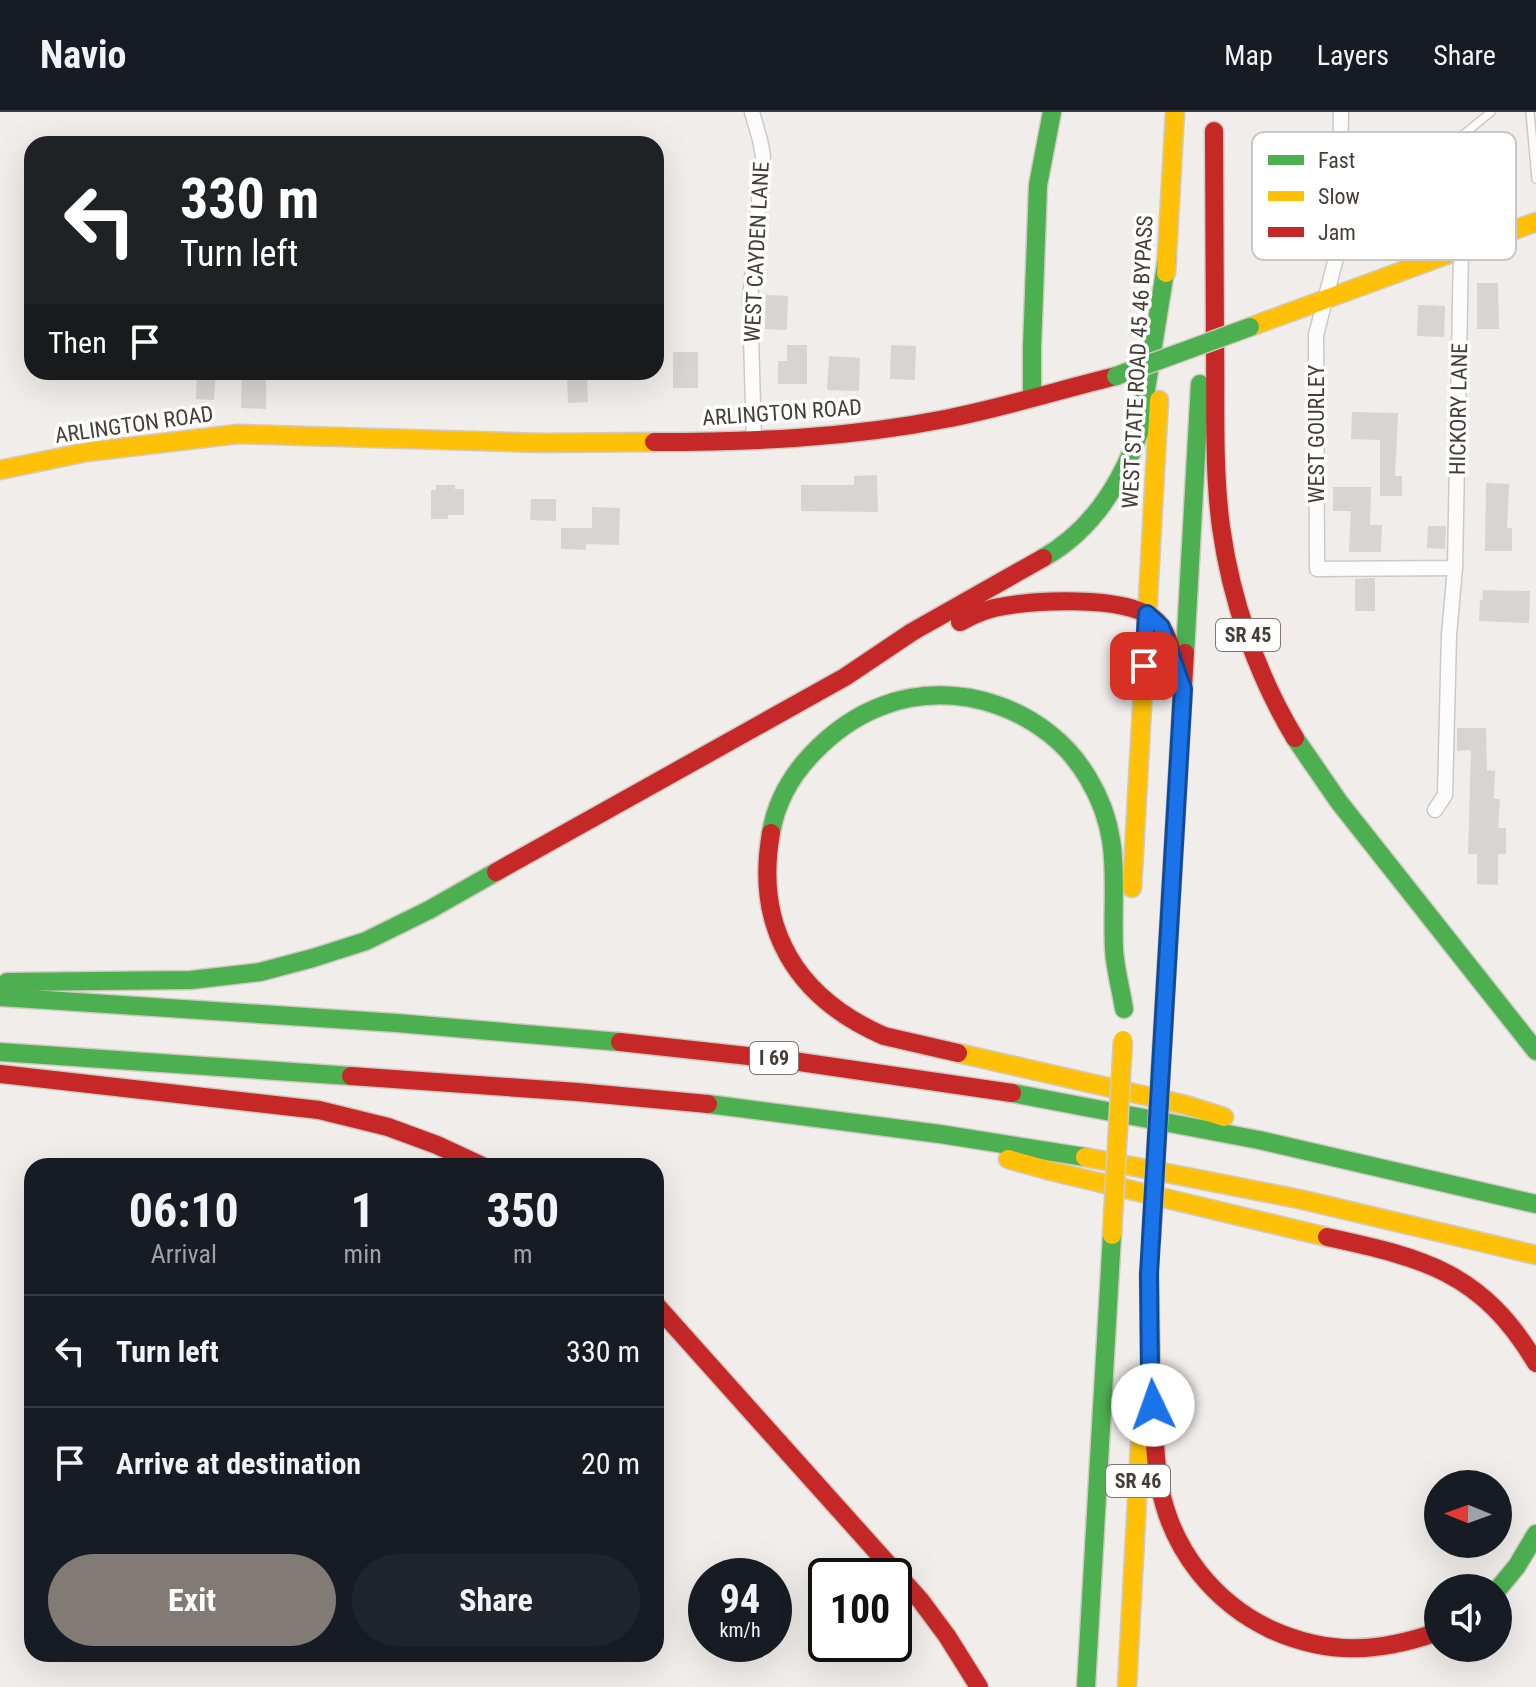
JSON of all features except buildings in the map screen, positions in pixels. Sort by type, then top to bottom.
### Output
[{"type":"main road","points":[[1032,398],[1038,185],[1052,112]]},
{"type":"main road","name":"WEST STATE ROAD 45 46 BYPASS","points":[[1124,1009],[1175,112]]},
{"type":"main road","name":"SR 46","points":[[1127,1687],[1215,121]]},
{"type":"main road","name":"SR 45","points":[[1215,121],[1218,488],[1228,562],[1249,638],[1277,705],[1315,771],[1536,1051]]},
{"type":"main road","name":"ARLINGTON ROAD","points":[[1516,229],[1536,222]]},
{"type":"main road","points":[[845,677],[912,632],[1054,552],[1101,509],[1131,459],[1139,433],[1167,259]]},
{"type":"main road","name":"ARLINGTON ROAD","points":[[0,470],[87,452],[238,434],[544,443],[754,441],[820,437],[918,424],[1116,376],[1434,260]]},
{"type":"main road","points":[[0,982],[191,980],[260,972],[366,941],[429,910],[845,677],[971,616],[1003,606],[1031,602],[1095,604],[1147,614],[1161,627],[1183,689]]},
{"type":"main road","points":[[1086,1687],[1112,1235],[1123,1040],[1124,1009],[1113,946],[1115,857],[1111,830],[1095,789],[1068,751],[1030,719],[990,702],[956,695],[923,695],[889,702],[855,718],[823,742],[801,765],[773,820],[765,867],[767,895],[773,920],[793,963],[825,1002],[847,1018],[884,1036],[1186,1105],[1376,1165]]},
{"type":"main road","name":"I 69","points":[[0,997],[559,1036],[912,1076],[1086,1105],[1376,1165],[1536,1204]]},
{"type":"main road","points":[[0,1052],[664,1099],[900,1128],[1190,1176],[1392,1219],[1536,1255]]},
{"type":"main road","points":[[0,1074],[319,1110],[388,1127],[465,1158]]},
{"type":"main road","points":[[900,1128],[1047,1170],[1420,1261],[1443,1270],[1481,1295],[1516,1331],[1536,1363]]},
{"type":"main road","points":[[1149,1274],[1150,1380],[1160,1488],[1170,1525],[1208,1585],[1257,1623],[1297,1640],[1328,1647],[1358,1649],[1399,1645],[1424,1637]]},
{"type":"main road","points":[[664,1314],[921,1601],[979,1687]]},
{"type":"main road","points":[[1510,1574],[1536,1534]]},
{"type":"street","name":"WEST CAYDEN LANE","points":[[752,112],[763,156],[750,301],[754,441]]},
{"type":"street","name":"WEST GOURLEY","points":[[1341,112],[1341,132]]},
{"type":"street","name":"WEST GOURLEY","points":[[1336,260],[1316,335],[1317,569],[1455,568]]},
{"type":"street","name":"HICKORY LANE","points":[[1435,810],[1445,795],[1449,635],[1455,568],[1461,260]]},
{"type":"lane","points":[[1466,132],[1491,112]]},
{"type":"lane","points":[[1530,112],[1536,179]]},
{"type":"lane","points":[[1418,260],[1418,266]]},
{"type":"traffic: fast","points":[[1032,398],[1038,185],[1052,112]]},
{"type":"traffic: fast","points":[[1043,558],[1090,520],[1113,488],[1132,452],[1139,433],[1167,259]]},
{"type":"traffic: fast","points":[[1116,376],[1250,327]]},
{"type":"traffic: fast","points":[[1185,653],[1200,384]]},
{"type":"traffic: fast","points":[[771,833],[781,801],[804,762],[836,732],[872,710],[910,698],[940,695],[998,705],[1025,717],[1071,754],[1088,778],[1107,821],[1113,862],[1115,956],[1124,1009]]},
{"type":"traffic: fast","points":[[1295,738],[1339,802],[1536,1051]]},
{"type":"traffic: fast","points":[[7,982],[191,980],[260,972],[366,941],[496,872]]},
{"type":"traffic: fast","points":[[0,997],[397,1023],[620,1042]]},
{"type":"traffic: fast","points":[[1151,1242],[1162,1047]]},
{"type":"traffic: fast","points":[[0,1052],[351,1076]]},
{"type":"traffic: fast","points":[[1012,1093],[1259,1140],[1536,1204]]},
{"type":"traffic: fast","points":[[708,1104],[940,1134],[1085,1157]]},
{"type":"traffic: fast","points":[[1086,1687],[1112,1235]]},
{"type":"traffic: fast","points":[[1510,1574],[1536,1534]]},
{"type":"traffic: slow","points":[[1166,273],[1175,112]]},
{"type":"traffic: slow","points":[[1516,229],[1536,222]]},
{"type":"traffic: slow","points":[[1250,327],[1432,260]]},
{"type":"traffic: slow","points":[[1132,888],[1159,400]]},
{"type":"traffic: slow","points":[[0,470],[87,452],[238,434],[544,443],[654,442]]},
{"type":"traffic: slow","points":[[1112,1235],[1123,1040]]},
{"type":"traffic: slow","points":[[958,1053],[1186,1105],[1224,1117]]},
{"type":"traffic: slow","points":[[1085,1157],[1299,1199],[1536,1255]]},
{"type":"traffic: slow","points":[[1008,1159],[1327,1237]]},
{"type":"traffic: slow","points":[[1127,1687],[1141,1426]]},
{"type":"traffic: jam","points":[[1214,131],[1215,436],[1221,527],[1231,582],[1248,636],[1269,689],[1295,738]]},
{"type":"traffic: jam","points":[[654,442],[764,440],[873,431],[966,415],[1116,376]]},
{"type":"traffic: jam","points":[[496,872],[845,677],[912,632],[1043,558]]},
{"type":"traffic: jam","points":[[960,622],[994,608],[1030,603],[1076,601],[1120,606],[1139,611],[1158,623],[1170,644],[1178,674]]},
{"type":"traffic: jam","points":[[1162,1047],[1185,653]]},
{"type":"traffic: jam","points":[[771,833],[767,868],[769,900],[776,929],[788,956],[806,980],[827,1002],[884,1036],[958,1053]]},
{"type":"traffic: jam","points":[[620,1042],[793,1061],[1012,1093]]},
{"type":"traffic: jam","points":[[0,1074],[319,1110],[388,1127],[465,1158]]},
{"type":"traffic: jam","points":[[351,1076],[708,1104]]},
{"type":"traffic: jam","points":[[1327,1237],[1393,1253],[1448,1274],[1494,1308],[1536,1363]]},
{"type":"traffic: jam","points":[[1149,1274],[1152,1397],[1158,1478],[1174,1532],[1199,1572],[1214,1590],[1251,1619],[1293,1638],[1314,1644],[1355,1648],[1396,1644],[1424,1637]]},
{"type":"traffic: jam","points":[[664,1314],[921,1601],[979,1687]]},
{"type":"route","points":[[1144,666],[1147,614],[1161,627],[1183,689],[1149,1274],[1153,1405]]}]
